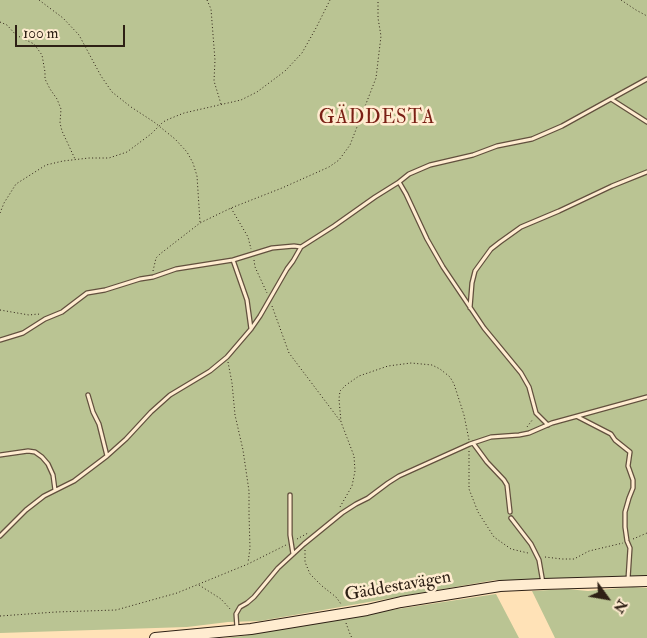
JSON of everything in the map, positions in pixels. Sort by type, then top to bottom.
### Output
[{"type":"street","name":"Gäddestavägen","points":[[155,638],[268,626],[500,586],[647,581]]},
{"type":"lane","points":[[0,536],[26,510],[44,496],[74,481],[107,456],[170,395],[210,371],[227,357],[251,328],[301,247],[409,174],[430,165],[473,155],[497,146],[532,139],[562,126],[647,79]]},
{"type":"lane","points":[[611,99],[647,122]]},
{"type":"lane","points":[[470,308],[475,271],[491,249],[500,242],[521,227],[647,172]]},
{"type":"lane","points":[[398,182],[406,194],[427,239],[470,308],[526,380],[535,404],[536,413],[548,426]]},
{"type":"lane","points":[[0,340],[22,333],[45,319],[62,312],[87,293],[105,290],[176,269],[233,260],[272,248],[301,247]]},
{"type":"lane","points":[[233,260],[247,300],[251,328]]},
{"type":"lane","points":[[88,395],[99,424],[107,456]]},
{"type":"lane","points":[[238,630],[236,614],[240,607],[254,597],[278,568],[342,513],[368,498],[399,476],[473,443],[491,437],[529,433],[647,397]]},
{"type":"lane","points":[[578,417],[612,434],[615,440],[630,452],[628,466],[633,480],[633,488],[625,512],[625,527],[630,548],[628,582]]},
{"type":"lane","points":[[473,443],[507,485],[510,512]]},
{"type":"lane","points":[[0,455],[28,450],[35,452],[48,464],[53,475],[55,490]]},
{"type":"lane","points":[[290,495],[290,535],[293,555]]},
{"type":"lane","points":[[512,518],[531,544],[537,556],[541,567],[543,584]]},
{"type":"path","points":[[39,0],[63,18],[79,34],[100,76],[112,92],[160,126],[187,152],[197,176],[200,223]]},
{"type":"path","points":[[206,0],[211,9],[215,60],[214,81],[221,104]]},
{"type":"path","points":[[0,213],[16,184],[46,165],[76,159],[109,158],[127,152],[163,122],[176,115],[241,100],[257,92],[285,71],[302,53],[330,0]]},
{"type":"path","points":[[153,277],[156,258],[200,223],[329,167],[339,160],[350,145],[376,78],[382,36],[378,18],[378,0]]},
{"type":"path","points":[[621,0],[647,16]]},
{"type":"path","points":[[0,22],[7,24],[16,35],[34,44],[42,55],[46,72],[45,79],[58,99],[61,109],[60,123],[62,131],[76,159]]},
{"type":"path","points":[[231,208],[248,237],[256,267],[270,299],[289,353],[341,422]]},
{"type":"path","points":[[0,310],[29,315],[38,314],[45,319]]},
{"type":"path","points":[[227,357],[235,415],[250,491],[250,548],[248,564]]},
{"type":"path","points":[[520,435],[536,413]]},
{"type":"path","points":[[304,544],[305,562],[310,574],[340,602],[352,638]]},
{"type":"path","points":[[199,584],[228,605],[236,617]]},
{"type":"green space","points":[[0,0],[647,0],[647,577],[495,580],[260,621],[228,622],[187,627],[0,633]]},
{"type":"green space","points":[[633,587],[647,588],[647,638],[555,638],[532,591],[567,589],[588,591]]},
{"type":"green space","points":[[496,594],[519,638],[224,638],[345,617]]},
{"type":"district","name":"GÄDDESTA","points":[[377,119]]}]
